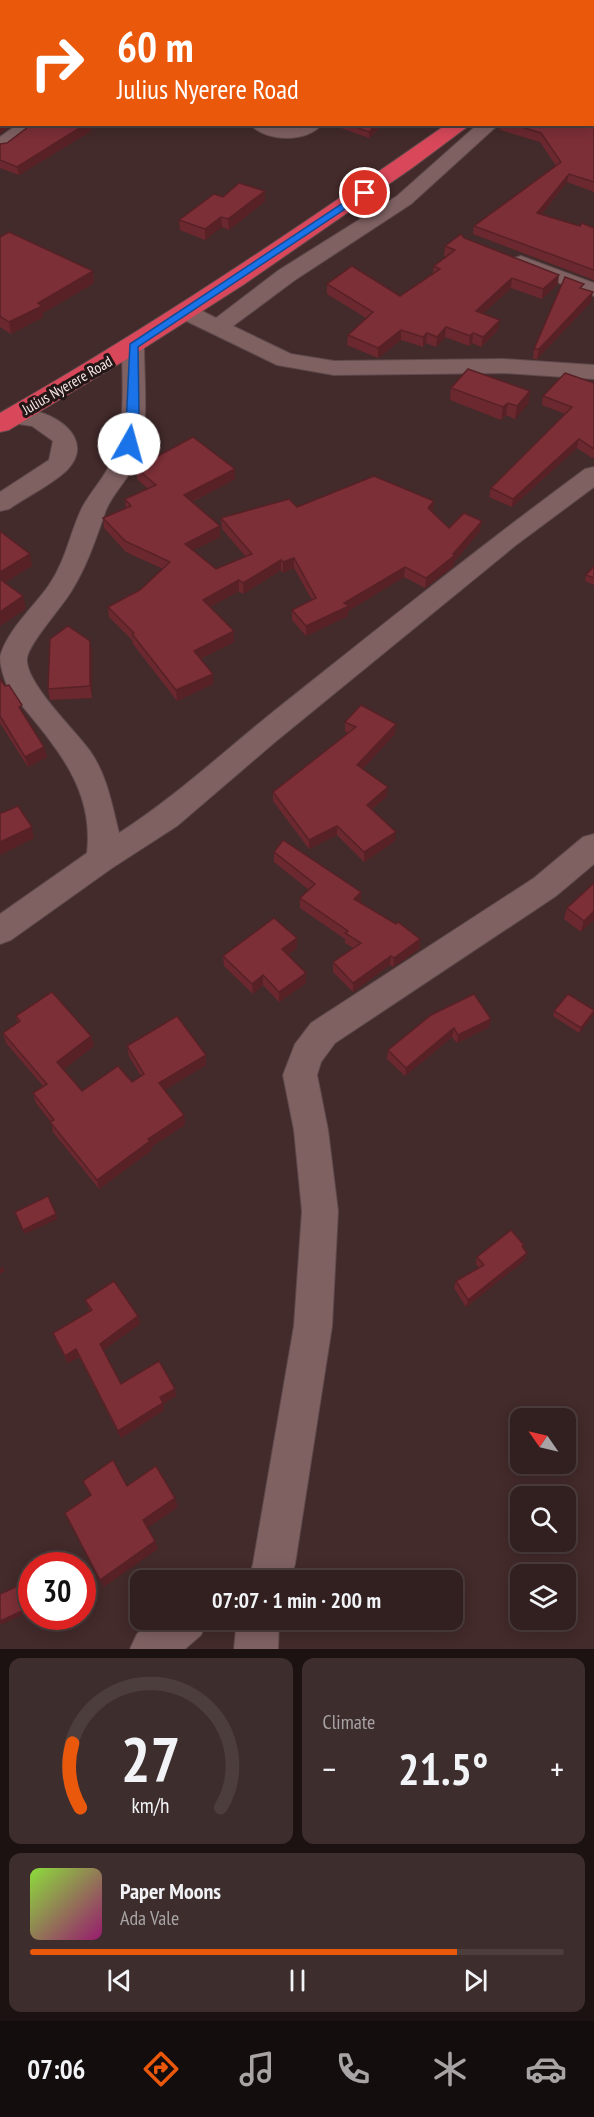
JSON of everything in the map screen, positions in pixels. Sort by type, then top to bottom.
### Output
[{"type":"highway","name":"Julius Nyerere Road","points":[[7,420],[186,312],[326,220],[458,126]]},
{"type":"street","points":[[0,145],[30,126]]},
{"type":"street","points":[[266,126],[295,135],[311,126]]},
{"type":"street","points":[[217,328],[287,276],[404,200],[488,126]]},
{"type":"street","points":[[502,254],[594,290]]},
{"type":"street","points":[[186,312],[285,360],[334,368],[503,366],[594,372]]},
{"type":"street","points":[[101,859],[104,834],[87,772],[58,730],[9,677],[19,644],[70,572],[81,549],[95,507],[120,470],[126,454],[133,412],[133,346]]},
{"type":"street","points":[[0,503],[58,465],[64,458],[66,448],[65,438],[38,419],[7,420]]},
{"type":"street","points":[[0,931],[101,859],[166,818],[265,734],[507,539],[594,476]]},
{"type":"street","points":[[264,1570],[313,1326],[320,1211],[311,1130],[300,1075],[307,1055],[323,1033],[545,887],[594,846]]},
{"type":"street","points":[[152,1649],[174,1630]]},
{"type":"street","points":[[256,1649],[257,1630]]},
{"type":"building","points":[[29,126],[83,126],[17,167],[0,160],[0,144],[7,143]]},
{"type":"building","points":[[352,126],[375,126],[369,132]]},
{"type":"building","points":[[518,126],[594,126],[594,182],[569,174],[537,213],[594,228],[594,270],[474,226],[561,162],[541,133]]},
{"type":"building","points":[[239,183],[265,191],[228,219],[221,217],[205,229],[179,220],[214,194],[223,197]]},
{"type":"building","points":[[9,232],[93,271],[38,303],[42,306],[9,322],[0,316],[0,237]]},
{"type":"building","points":[[461,234],[464,238],[559,275],[543,289],[512,278],[476,311],[500,320],[483,337],[473,333],[470,336],[446,327],[437,337],[427,333],[423,337],[401,330],[378,348],[348,335],[373,312],[327,284],[352,266],[400,296],[440,269],[434,266],[455,250],[445,246]]},
{"type":"building","points":[[565,277],[584,284],[580,288],[593,292],[539,349],[534,349]]},
{"type":"building","points":[[468,369],[530,391],[517,406],[508,403],[503,407],[451,388]]},
{"type":"building","points":[[565,373],[594,383],[594,449],[579,439],[513,499],[491,488],[572,407],[543,396]]},
{"type":"building","points":[[193,437],[235,469],[184,495],[220,526],[185,544],[216,569],[252,554],[221,518],[289,499],[297,507],[374,476],[434,501],[428,508],[449,528],[464,513],[482,521],[453,554],[455,555],[426,578],[405,567],[344,603],[349,606],[306,626],[292,610],[316,598],[294,558],[283,562],[281,560],[243,583],[239,580],[203,600],[234,631],[194,651],[213,674],[176,690],[132,634],[134,633],[108,607],[140,590],[170,562],[125,541],[103,518],[131,506],[125,499],[156,485],[136,468]]},
{"type":"building","points":[[0,531],[30,554],[0,572]]},
{"type":"building","points":[[594,566],[594,578],[586,575]]},
{"type":"building","points":[[0,579],[23,596],[0,612]]},
{"type":"building","points":[[68,626],[90,641],[90,686],[48,689],[50,639]]},
{"type":"building","points":[[0,679],[5,686],[9,685],[22,705],[19,707],[44,747],[25,757],[0,716]]},
{"type":"building","points":[[361,705],[396,724],[357,765],[388,787],[367,805],[396,832],[364,852],[337,826],[309,840],[273,792],[356,727],[345,722]]},
{"type":"building","points":[[18,806],[32,827],[0,842],[0,812]]},
{"type":"building","points":[[283,840],[361,892],[354,899],[396,924],[398,922],[420,939],[353,983],[333,962],[361,943],[345,933],[348,931],[300,898],[315,884],[274,852]]},
{"type":"building","points":[[594,883],[594,911],[584,921],[567,908]]},
{"type":"building","points":[[274,918],[297,938],[282,949],[306,973],[279,992],[263,975],[252,984],[223,956]]},
{"type":"building","points":[[52,992],[91,1036],[57,1062],[82,1091],[118,1066],[132,1082],[144,1074],[127,1046],[177,1016],[206,1055],[159,1083],[184,1115],[148,1139],[150,1141],[97,1180],[50,1122],[54,1120],[33,1093],[47,1084],[3,1033],[20,1021],[16,1016]]},
{"type":"building","points":[[474,994],[491,1019],[458,1035],[454,1028],[406,1068],[388,1050],[431,1015]]},
{"type":"building","points":[[568,994],[594,1010],[581,1028],[554,1011]]},
{"type":"building","points":[[48,1196],[56,1214],[23,1230],[15,1212]]},
{"type":"building","points":[[511,1230],[524,1245],[522,1246],[527,1253],[468,1300],[456,1281],[484,1265],[477,1257]]},
{"type":"building","points":[[114,1281],[138,1316],[100,1344],[121,1384],[159,1361],[175,1389],[160,1397],[163,1403],[118,1431],[76,1349],[65,1356],[53,1333],[92,1310],[85,1300]]},
{"type":"building","points":[[113,1460],[127,1486],[156,1466],[175,1498],[143,1520],[155,1541],[100,1580],[96,1572],[96,1552],[85,1552],[65,1513],[91,1495],[83,1481]]},
{"type":"building","points":[[18,1586],[18,1613],[0,1621],[0,1594]]},
{"type":"route","points":[[129,444],[133,412],[133,346],[365,193]]}]
